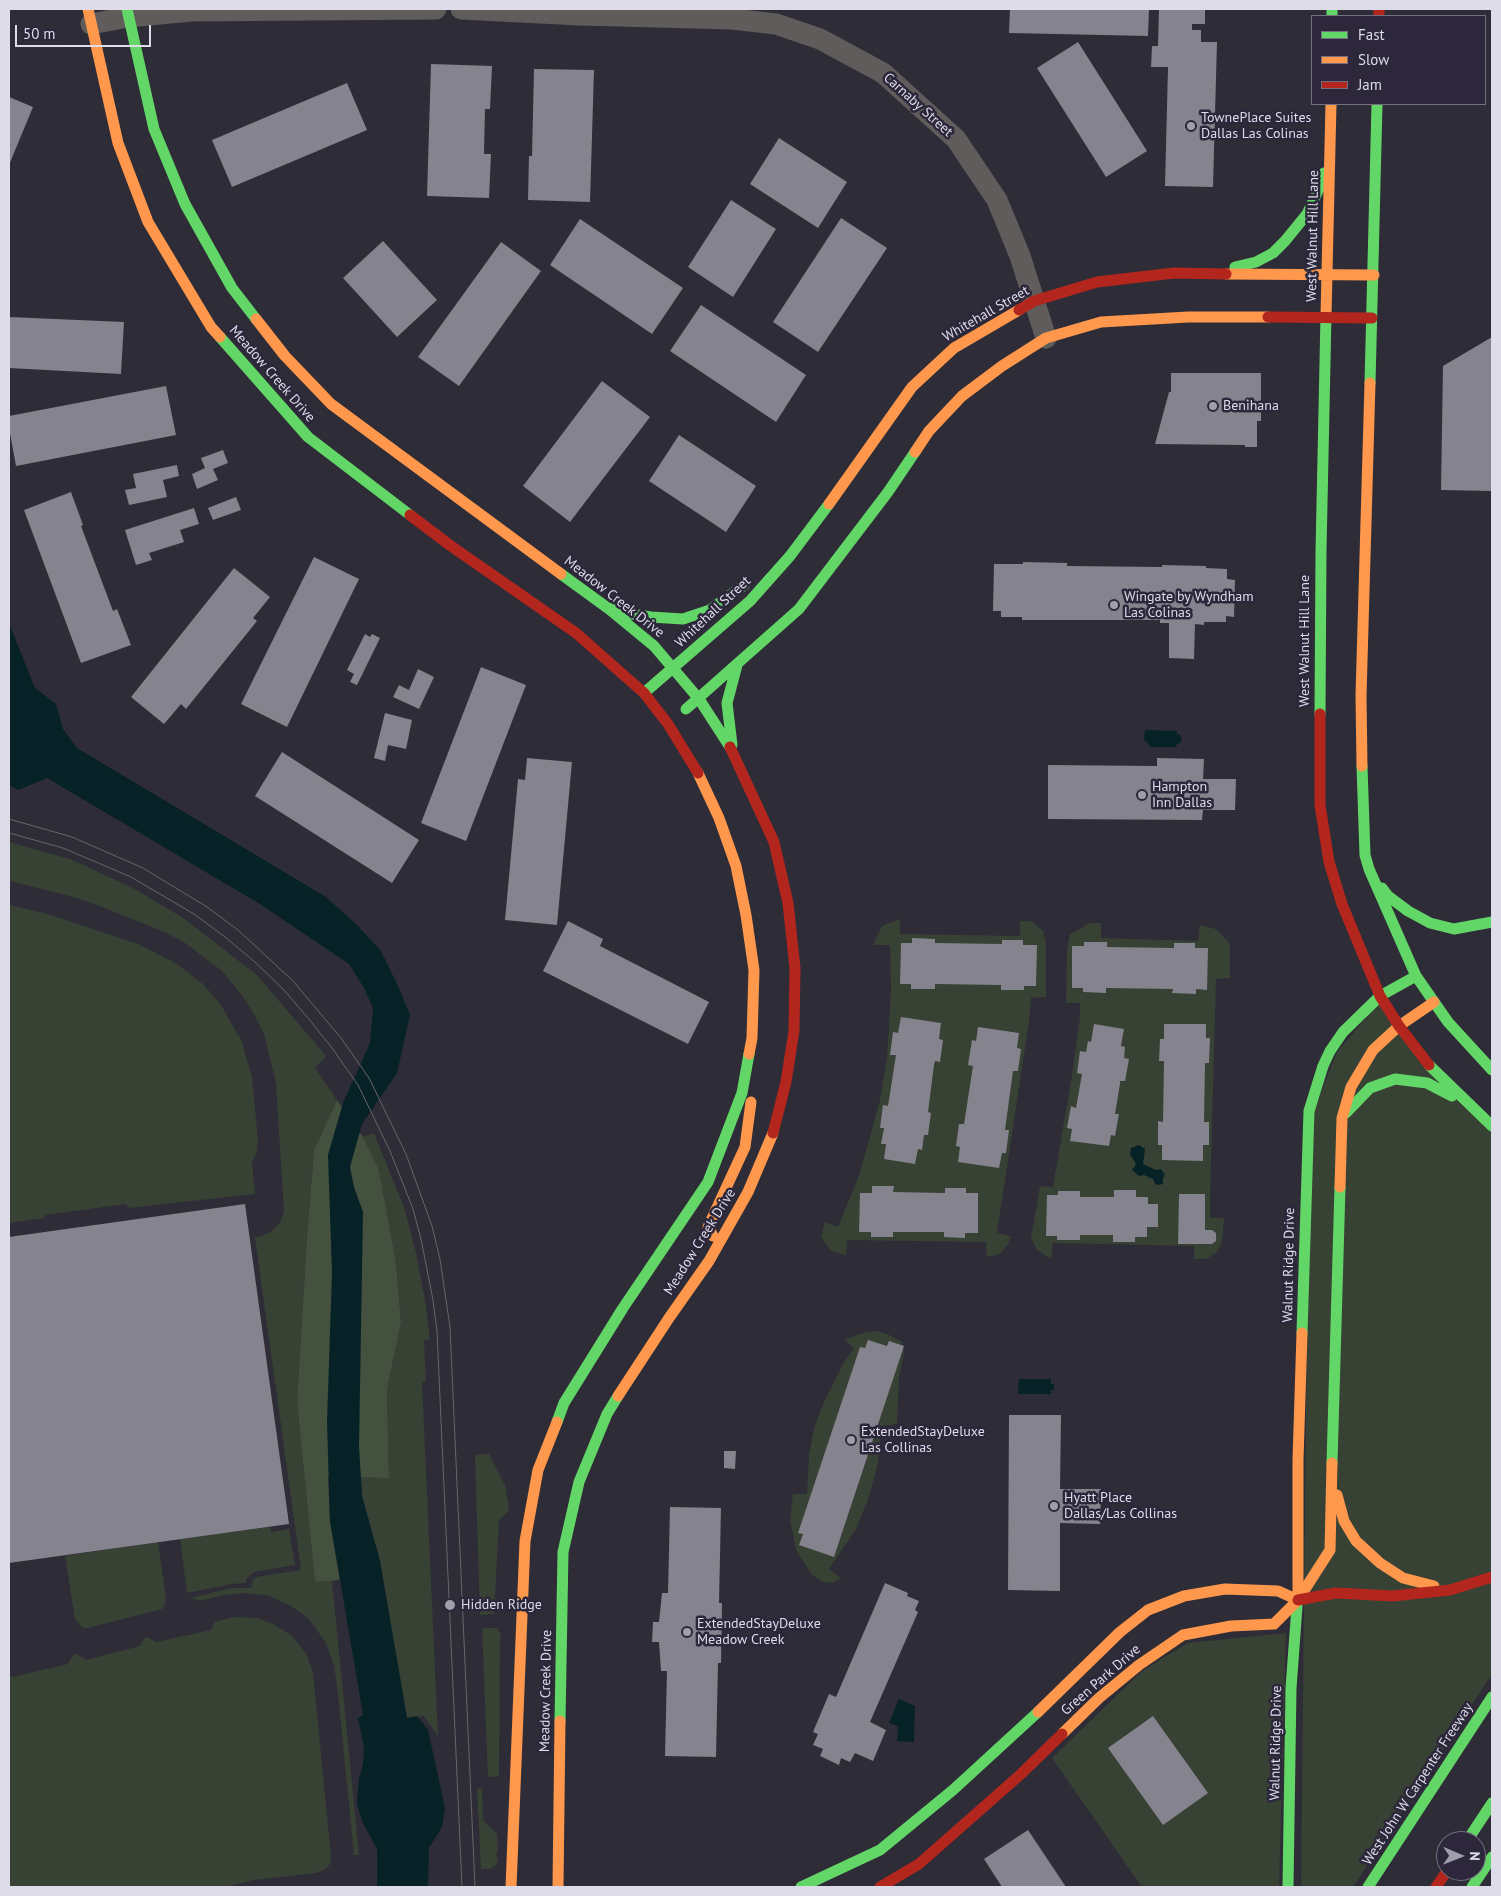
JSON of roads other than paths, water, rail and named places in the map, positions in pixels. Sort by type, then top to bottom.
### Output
[{"type":"main road","name":"Meadow Creek Drive","points":[[128,13],[154,129],[185,204],[232,288],[285,356],[331,404],[602,604],[654,646],[699,699],[734,753],[774,842],[788,904],[795,968],[794,1031],[786,1082],[775,1127],[748,1192],[718,1244],[607,1414],[575,1481],[563,1552],[558,1887]]},
{"type":"main road","name":"Meadow Creek Drive","points":[[89,16],[118,143],[148,222],[211,327],[308,437],[451,546],[576,632],[644,693],[668,724],[699,774],[719,818],[736,866],[754,970],[752,1038],[742,1093],[708,1182],[622,1308],[564,1403],[542,1472],[525,1541],[511,1887]]},
{"type":"main road","name":"West Walnut Hill Lane","points":[[1331,105],[1321,551],[1320,805],[1329,862],[1342,904],[1380,996],[1425,1061],[1492,1126]]},
{"type":"main road","points":[[1377,105],[1374,275],[1361,696],[1362,810],[1366,855],[1372,877],[1416,976],[1448,1022],[1492,1070]]},
{"type":"main road","points":[[1215,273],[1256,262],[1273,253],[1285,241],[1307,214],[1323,180],[1330,142]]},
{"type":"main road","name":"Whitehall Street","points":[[644,693],[750,600],[790,556],[912,387],[954,348],[1034,301],[1097,282],[1174,273],[1328,273],[1374,275]]},
{"type":"main road","points":[[668,724],[699,699],[799,608],[888,492],[928,431],[962,396],[1002,366],[1046,338],[1101,322],[1188,317],[1372,318]]},
{"type":"main road","points":[[602,604],[651,618],[683,619],[710,610],[740,586],[790,556]]},
{"type":"main road","points":[[734,753],[727,703],[736,666]]},
{"type":"main road","points":[[1372,877],[1408,912],[1430,923],[1454,929],[1492,922]]},
{"type":"main road","name":"Walnut Ridge Drive","points":[[1288,1887],[1291,1688],[1298,1600],[1298,1460],[1309,1111],[1323,1066],[1330,1051],[1343,1032],[1380,996],[1416,976]]},
{"type":"main road","name":"Walnut Ridge Drive","points":[[1298,1600],[1330,1550],[1335,1304],[1342,1118],[1351,1087],[1373,1050],[1399,1026],[1434,1002]]},
{"type":"main road","points":[[718,1244],[708,1227],[745,1147],[752,1099],[752,1038]]},
{"type":"main road","points":[[1342,1118],[1370,1088],[1395,1079],[1427,1083],[1475,1109]]},
{"type":"main road","points":[[1332,1476],[1344,1521],[1356,1541],[1380,1564],[1404,1578],[1450,1590]]},
{"type":"main road","points":[[1298,1600],[1336,1593],[1394,1596],[1450,1590],[1492,1578]]},
{"type":"main road","name":"Green Park Drive","points":[[801,1887],[880,1850],[953,1790],[1120,1632],[1148,1610],[1184,1596],[1225,1589],[1278,1591],[1298,1600],[1274,1624],[1231,1626],[1183,1635],[1139,1665],[1099,1698],[1022,1774],[919,1864],[880,1887]]},
{"type":"main road","name":"Green Park Drive","points":[[1064,1704],[1089,1662]]},
{"type":"main road","name":"West John W Carpenter Freeway","points":[[1368,1887],[1492,1697]]},
{"type":"main road","points":[[1017,1757],[1022,1774]]},
{"type":"main road","points":[[1474,1831],[1492,1803]]},
{"type":"main road","points":[[1472,1887],[1492,1857]]},
{"type":"street","points":[[89,16],[191,11],[436,9]]},
{"type":"street","name":"Carnaby Street","points":[[461,9],[732,19],[776,24],[820,38],[883,73],[956,139],[996,200],[1020,256],[1046,338]]},
{"type":"tram line","points":[[9,819],[72,837],[143,868],[207,907],[238,930],[293,981],[341,1038],[369,1078],[406,1154],[432,1226],[440,1259],[450,1327],[475,1887]]},
{"type":"tram line","points":[[9,833],[63,848],[131,877],[194,914],[255,962],[283,989],[332,1048],[358,1085],[390,1151],[413,1209],[421,1239],[437,1331],[462,1887]]},
{"type":"place","name":"TownePlace Suites Dallas Las Colinas","points":[[1191,126]]},
{"type":"place","name":"Benihana","points":[[1213,406]]},
{"type":"place","name":"Wingate by Wyndham Las Colinas","points":[[1114,605]]},
{"type":"place","name":"Hampton Inn Dallas","points":[[1142,795]]},
{"type":"place","name":"ExtendedStayDeluxe Las Collinas","points":[[851,1440]]},
{"type":"place","name":"Hyatt Place Dallas/Las Collinas","points":[[1054,1506]]},
{"type":"place","name":"Hidden Ridge","points":[[450,1605]]},
{"type":"place","name":"ExtendedStayDeluxe Meadow Creek","points":[[687,1632]]}]
